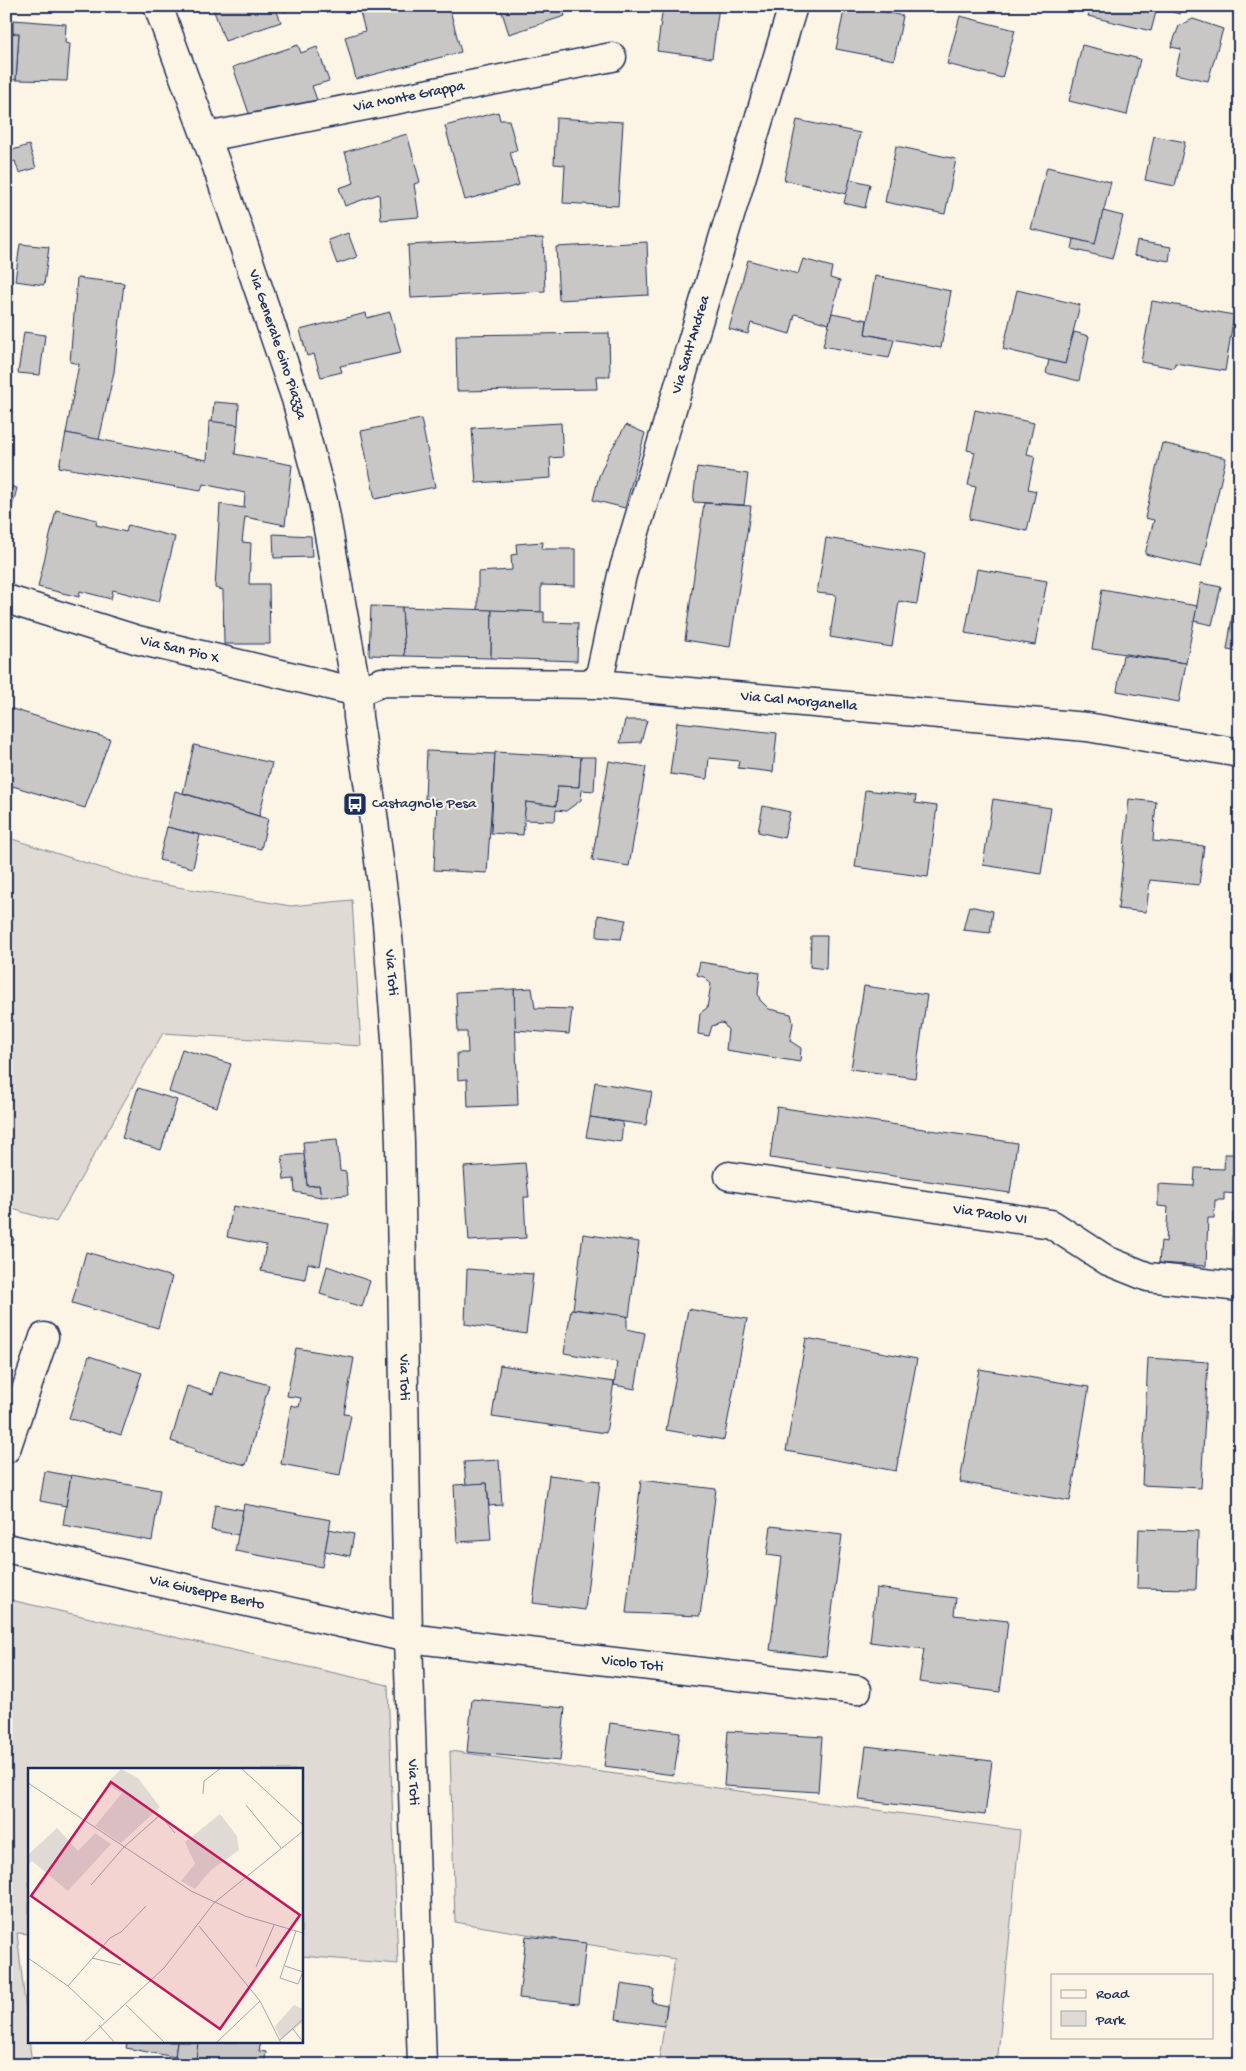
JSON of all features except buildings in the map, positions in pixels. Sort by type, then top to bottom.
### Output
[{"type":"street","name":"Via Generale Gino Piazza","points":[[158,6],[206,137],[296,399],[323,501],[357,692]]},
{"type":"street","name":"Via Sant'Andrea","points":[[598,684],[622,575],[793,6]]},
{"type":"street","name":"Via Monte Grappa","points":[[206,137],[612,57]]},
{"type":"street","name":"Via San Pio X","points":[[6,600],[138,640],[357,692]]},
{"type":"street","name":"Via Cal Morganella","points":[[357,692],[382,682],[598,684],[1087,727],[1240,753]]},
{"type":"street","name":"Via Toti","points":[[357,692],[358,717],[387,923],[396,1039],[400,1143],[408,1638],[422,2065]]},
{"type":"street","name":"Via Paolo VI","points":[[729,1176],[1050,1224],[1108,1261],[1148,1277],[1240,1287]]},
{"type":"street","points":[[6,1449],[44,1337]]},
{"type":"street","name":"Via Giuseppe Berto","points":[[6,1548],[408,1638]]},
{"type":"street","name":"Vicolo Toti","points":[[408,1638],[857,1690]]},
{"type":"green space","points":[[6,837],[142,881],[291,906],[352,900],[361,1046],[163,1033],[56,1222],[6,1207]]},
{"type":"green space","points":[[6,1599],[388,1685],[398,1964],[302,1956],[302,1768],[28,1768],[28,1934],[17,1933],[28,2044],[30,2044],[32,2065],[6,2065]]},
{"type":"green space","points":[[450,1751],[1020,1830],[997,2065],[658,2065],[675,1959],[455,1922]]},
{"type":"place","name":"Castagnole Pesa","points":[[355,804]]}]
